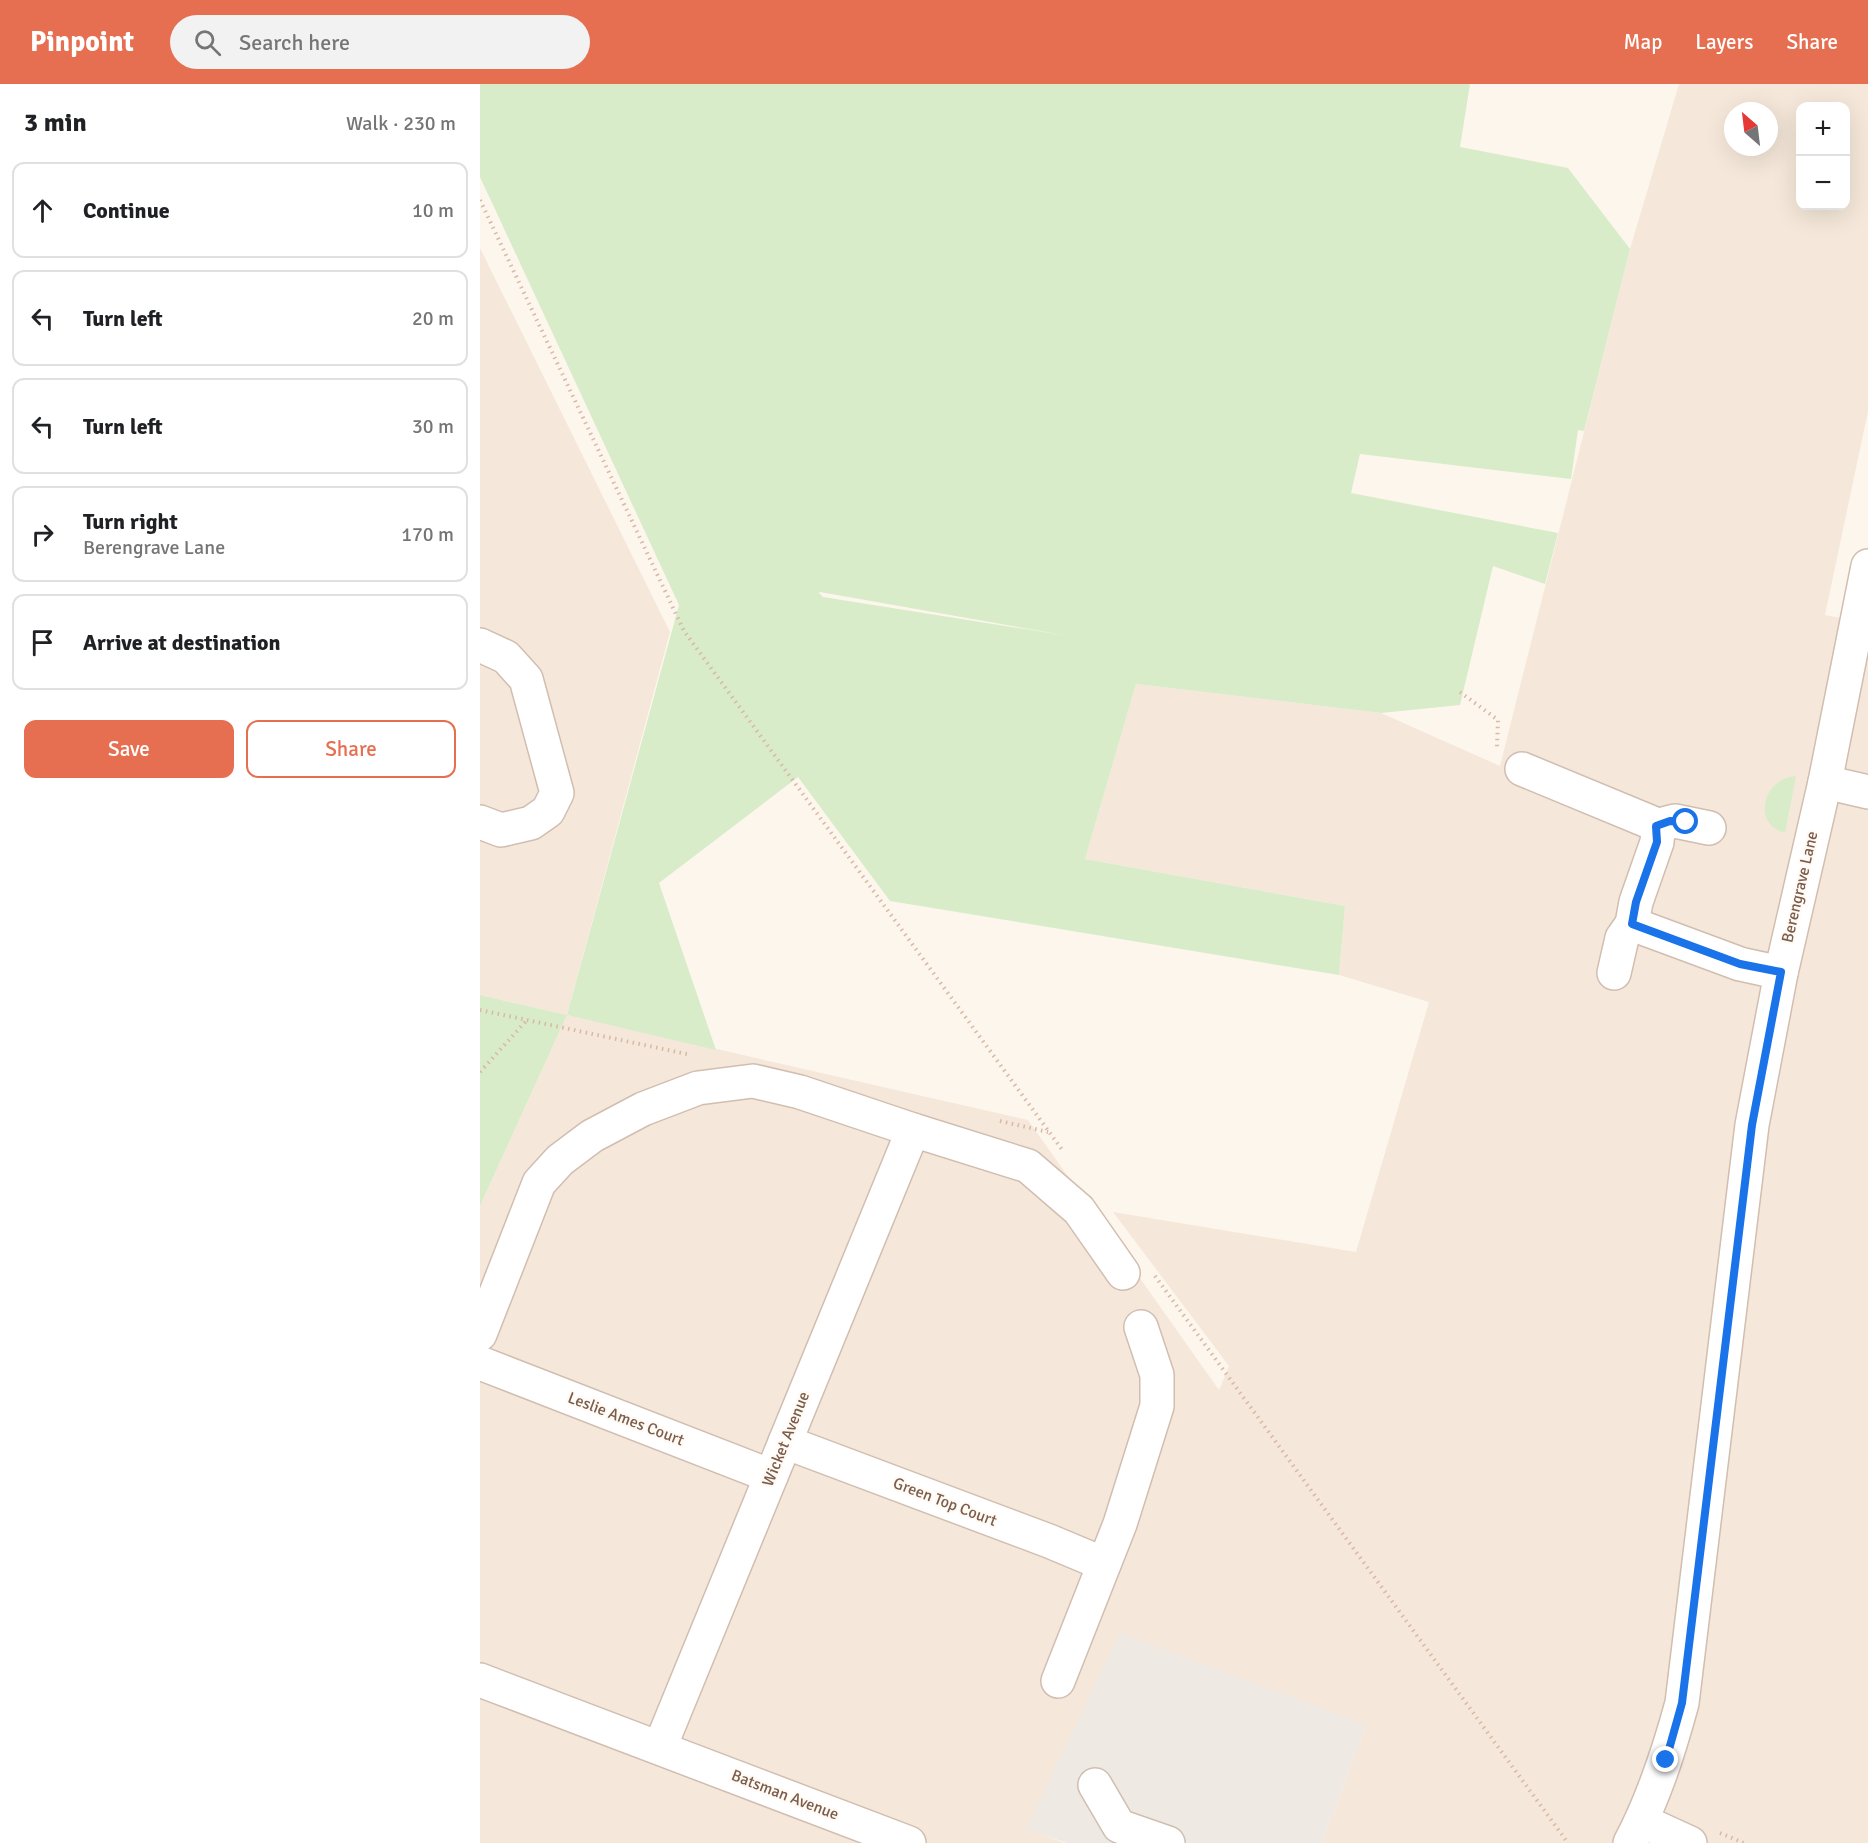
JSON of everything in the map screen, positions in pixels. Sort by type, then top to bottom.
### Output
[{"type":"street","name":"Berengrave Lane","points":[[1636,1832],[1666,1760],[1682,1703],[1752,1125],[1781,972],[1825,782],[1868,566]]},
{"type":"street","points":[[480,645],[506,657],[526,679],[558,793],[548,811],[531,823],[501,830],[480,822]]},
{"type":"street","points":[[1522,769],[1652,822],[1656,826],[1657,842],[1636,902],[1632,924],[1622,938],[1614,974]]},
{"type":"street","points":[[1825,782],[1868,792]]},
{"type":"street","points":[[1656,826],[1675,821],[1709,828]]},
{"type":"street","points":[[1632,924],[1740,964],[1781,972]]},
{"type":"street","points":[[480,1334],[539,1183],[560,1160],[592,1136],[643,1109],[698,1088],[753,1082],[800,1092],[1028,1166],[1078,1210],[1139,1274]]},
{"type":"street","name":"Wicket Avenue","points":[[660,1747],[913,1130]]},
{"type":"street","points":[[1058,1681],[1120,1524],[1157,1406],[1156,1371],[1141,1327]]},
{"type":"street","name":"Leslie Ames Court","points":[[480,1363],[771,1476]]},
{"type":"street","name":"Green Top Court","points":[[785,1442],[1049,1541],[1104,1564]]},
{"type":"street","name":"Batsman Avenue","points":[[480,1680],[660,1747],[851,1833],[909,1843]]},
{"type":"street","points":[[1095,1785],[1119,1826],[1168,1843]]},
{"type":"street","points":[[1636,1832],[1690,1843]]},
{"type":"path","points":[[480,200],[684,632],[1070,1161]]},
{"type":"path","points":[[1460,692],[1498,720],[1497,748],[1522,769]]},
{"type":"path","points":[[480,1072],[527,1020]]},
{"type":"path","points":[[1139,1274],[1568,1843]]},
{"type":"shaded area","points":[[1679,84],[1868,84],[1868,411],[1825,615],[1868,623],[1868,1843],[1322,1843],[1366,1725],[1026,1828],[1064,1843],[480,1843],[480,1206],[567,1015],[1028,1120],[1219,1390],[1229,1366],[1113,1212],[1356,1252],[1429,1002],[1339,975],[1345,906],[1085,859],[1136,684],[1381,713],[1500,766],[1630,249]]},
{"type":"shaded area","points":[[480,248],[670,632],[567,1015],[480,995]]},
{"type":"shaded area","points":[[1120,1633],[1366,1725],[1322,1843],[1067,1843],[1026,1829]]},
{"type":"green space","points":[[480,84],[1470,84],[1460,147],[1568,168],[1630,249],[1584,431],[1578,430],[1571,479],[1360,454],[1351,493],[1558,533],[1545,584],[1493,566],[1460,705],[1381,713],[1136,684],[1085,859],[1345,906],[1339,975],[890,901],[798,777],[659,883],[716,1050],[567,1015],[679,605],[480,177]],"holes":[[[820,592],[1069,636],[823,597]]]},
{"type":"green space","points":[[1796,776],[1785,833],[1774,828],[1768,821],[1765,802],[1776,784]]},
{"type":"green space","points":[[480,995],[567,1015],[480,1206]]},
{"type":"route","points":[[1666,1760],[1682,1703],[1752,1125],[1781,972],[1740,964],[1632,924],[1636,902],[1657,842],[1656,826],[1670,821],[1686,822]]}]
